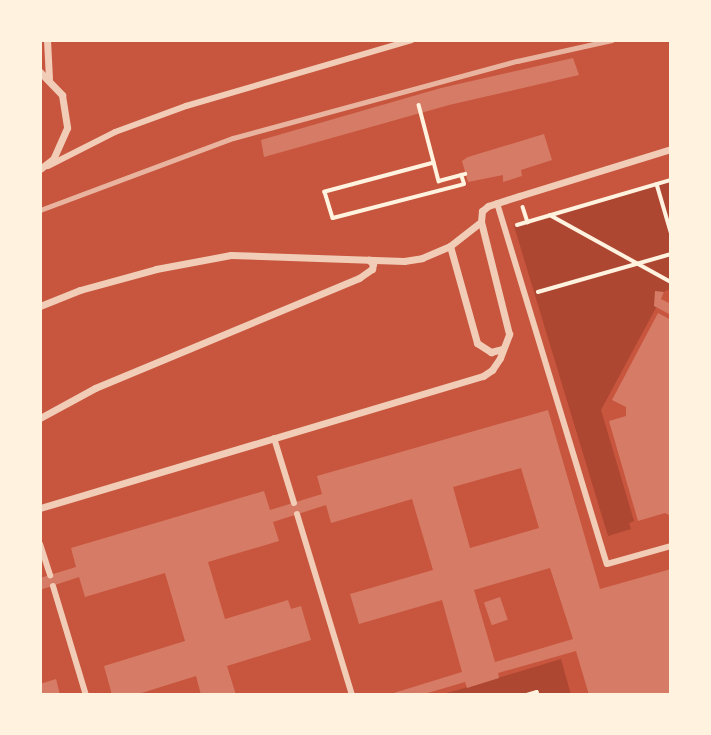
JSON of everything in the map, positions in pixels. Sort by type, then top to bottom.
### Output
[{"type":"street","points":[[47,40],[49,78]]},
{"type":"street","points":[[40,170],[115,132],[186,106],[412,40]]},
{"type":"street","points":[[40,72],[49,78],[62,95],[67,128],[53,159],[40,170]]},
{"type":"street","points":[[40,508],[483,376],[492,370],[509,334],[509,325],[481,222],[482,211],[497,203],[671,149]]},
{"type":"street","points":[[497,203],[607,564],[671,546]]},
{"type":"street","points":[[40,306],[80,290],[144,273],[231,255],[369,260],[422,258],[450,246],[481,222]]},
{"type":"street","points":[[450,246],[477,343],[491,352],[502,349]]},
{"type":"street","points":[[40,418],[95,388],[359,278],[372,269],[373,264],[369,260]]},
{"type":"street","points":[[274,438],[294,503]]},
{"type":"street","points":[[297,514],[352,695]]},
{"type":"street","points":[[40,544],[50,575]]},
{"type":"street","points":[[53,586],[86,695]]},
{"type":"path","points":[[419,105],[439,181],[463,174],[464,184],[333,218],[325,192],[434,163]]},
{"type":"path","points":[[505,228],[671,180]]},
{"type":"path","points":[[657,184],[671,232]]},
{"type":"path","points":[[550,215],[671,282]]},
{"type":"path","points":[[526,295],[671,254]]},
{"type":"path","points":[[527,695],[537,692],[538,695]]},
{"type":"shaded area","points":[[671,179],[671,289],[665,291],[601,410],[634,521],[629,523],[631,529],[608,536],[514,226]]},
{"type":"shaded area","points":[[561,659],[571,695],[439,695],[461,689]]},
{"type":"building","points":[[573,58],[579,75],[449,105],[264,157],[261,140],[441,88]]},
{"type":"building","points":[[544,134],[552,160],[521,170],[522,176],[503,182],[503,175],[468,182],[462,161],[468,157]]},
{"type":"building","points":[[655,291],[664,292],[661,299],[671,304],[671,315],[654,306]]},
{"type":"building","points":[[658,313],[671,320],[671,516],[665,513],[638,521],[609,421],[626,416],[626,407],[612,400]]},
{"type":"building","points":[[548,410],[600,589],[671,569],[671,695],[589,695],[576,651],[498,673],[499,678],[467,688],[465,682],[421,695],[387,695],[462,672],[442,600],[359,624],[350,594],[433,570],[412,499],[331,523],[326,505],[273,522],[279,541],[208,562],[225,619],[288,600],[291,609],[301,606],[311,640],[227,666],[236,695],[201,695],[196,676],[135,695],[112,695],[104,666],[185,641],[165,573],[85,597],[79,577],[40,590],[40,578],[76,567],[71,548],[264,491],[270,510],[322,494],[317,476]],"holes":[[[521,468],[539,528],[470,548],[453,487]],[[550,568],[573,639],[495,662],[474,590]]]},
{"type":"building","points":[[500,597],[508,620],[492,625],[484,603]]},
{"type":"building","points":[[56,679],[60,695],[40,695],[40,684]]},
{"type":"railway","points":[[40,210],[233,138],[517,61],[612,40]]}]
